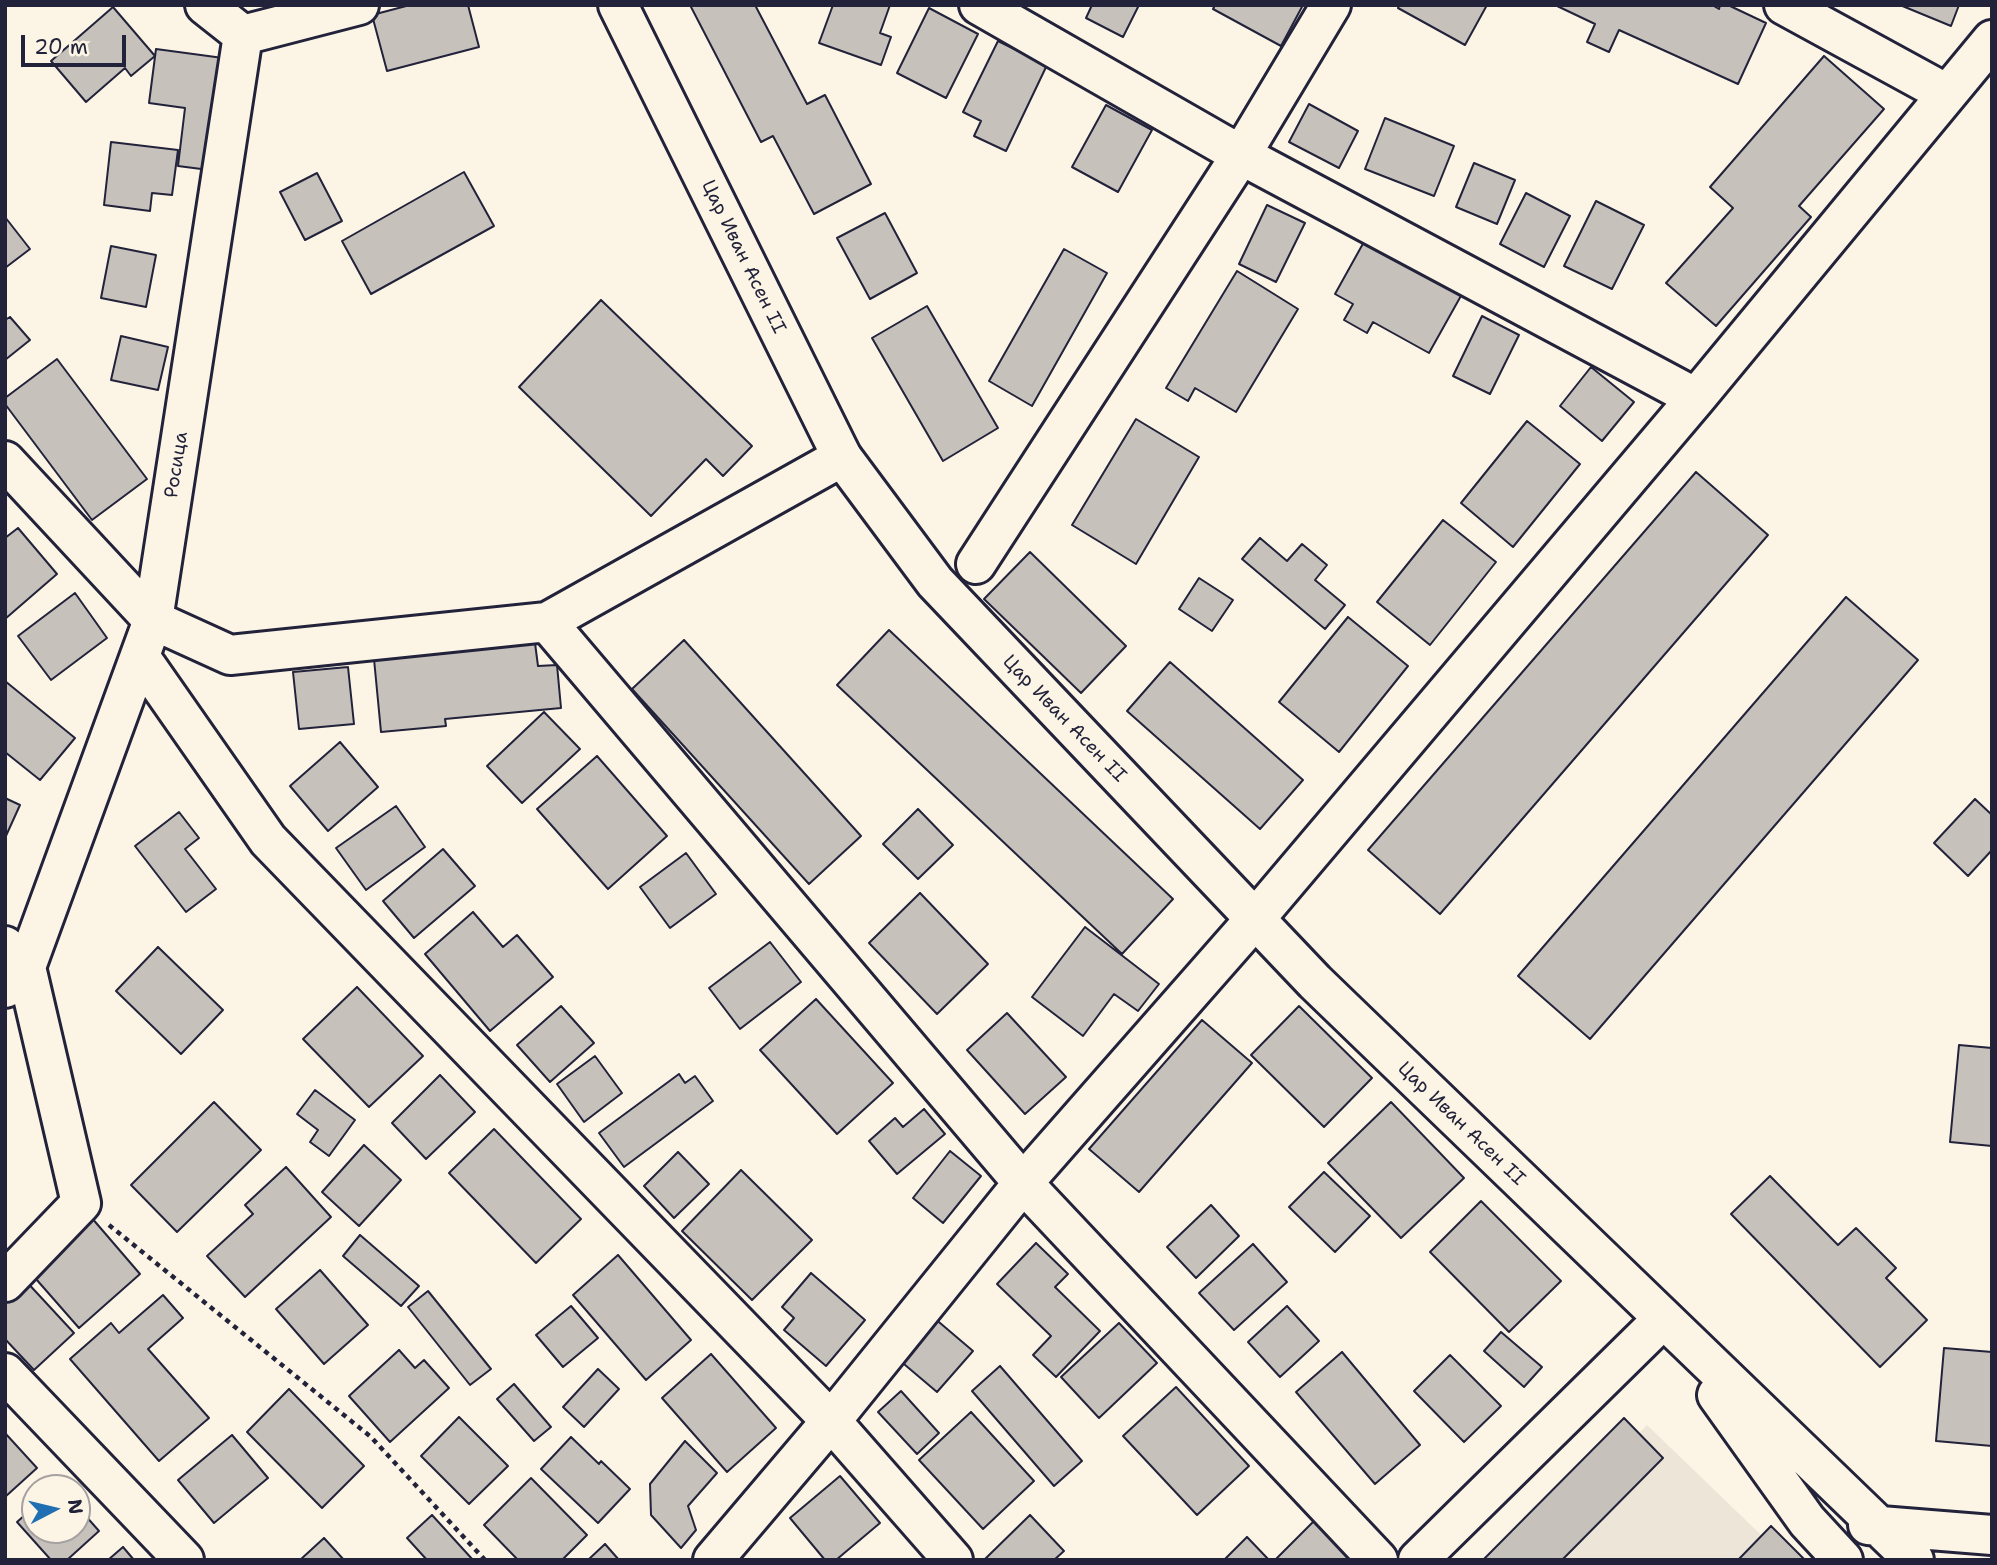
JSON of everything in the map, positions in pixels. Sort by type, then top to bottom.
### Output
[{"type":"street","points":[[205,5],[243,34],[359,5]]},
{"type":"street","name":"Цар Иван Асен II","points":[[618,5],[842,457],[935,582],[1325,991],[1914,1560]]},
{"type":"street","points":[[979,5],[1241,155],[1696,398]]},
{"type":"street","points":[[976,564],[1241,155],[1331,5]]},
{"type":"street","points":[[1784,5],[1947,94]]},
{"type":"street","name":"Росица","points":[[12,967],[141,658],[153,620],[243,34]]},
{"type":"street","points":[[713,1560],[831,1421],[1023,1183],[1255,919],[1696,398],[1992,40]]},
{"type":"street","points":[[5,461],[153,620],[229,655],[547,622],[842,457]]},
{"type":"street","points":[[547,622],[1023,1183],[1378,1560]]},
{"type":"street","points":[[141,658],[268,840],[831,1421],[953,1560]]},
{"type":"street","points":[[5,1282],[81,1203],[12,967]]},
{"type":"street","points":[[1418,1560],[1663,1319]]},
{"type":"street","name":"Цар Иван Асен II","points":[[1663,1319],[1807,1521],[1843,1560]]},
{"type":"street","points":[[5,1373],[184,1560]]},
{"type":"street","points":[[1807,1521],[1992,1535]]},
{"type":"path","points":[[81,1203],[371,1437],[485,1560]]},
{"type":"shaded area","points":[[1647,1425],[1787,1560],[1514,1560]]},
{"type":"building","points":[[410,5],[468,5],[479,47],[387,71],[372,15]]},
{"type":"building","points":[[690,5],[755,5],[807,104],[825,95],[871,184],[814,214],[773,136],[761,142]]},
{"type":"building","points":[[833,5],[890,5],[880,33],[891,37],[881,65],[819,43]]},
{"type":"building","points":[[1092,5],[1139,5],[1123,37],[1086,18]]},
{"type":"building","points":[[1215,5],[1303,5],[1281,46],[1213,9]]},
{"type":"building","points":[[1399,5],[1487,5],[1465,45],[1398,8]]},
{"type":"building","points":[[1555,5],[1712,5],[1719,9],[1720,5],[1728,5],[1766,23],[1738,84],[1619,30],[1609,52],[1587,42],[1595,24]]},
{"type":"building","points":[[1900,5],[1959,5],[1951,26]]},
{"type":"building","points":[[113,7],[155,56],[131,76],[125,68],[86,102],[51,61]]},
{"type":"building","points":[[929,8],[978,34],[946,98],[897,73]]},
{"type":"building","points":[[998,41],[1047,65],[1006,151],[974,136],[981,121],[963,112]]},
{"type":"building","points":[[156,49],[223,58],[209,170],[178,166],[185,108],[149,103]]},
{"type":"building","points":[[1824,56],[1884,109],[1799,206],[1811,217],[1716,326],[1666,283],[1733,208],[1710,187]]},
{"type":"building","points":[[1309,104],[1358,131],[1339,168],[1289,142]]},
{"type":"building","points":[[1106,105],[1152,130],[1118,192],[1072,167]]},
{"type":"building","points":[[1385,118],[1454,146],[1434,196],[1365,169]]},
{"type":"building","points":[[111,142],[178,150],[172,195],[152,193],[150,211],[104,205]]},
{"type":"building","points":[[1474,163],[1515,180],[1497,224],[1456,207]]},
{"type":"building","points":[[464,172],[494,226],[371,294],[342,241]]},
{"type":"building","points":[[317,173],[342,221],[305,240],[280,192]]},
{"type":"building","points":[[1526,193],[1570,216],[1544,267],[1500,244]]},
{"type":"building","points":[[1596,201],[1644,225],[1612,289],[1564,266]]},
{"type":"building","points":[[1267,205],[1305,223],[1276,282],[1239,264]]},
{"type":"building","points":[[885,213],[917,273],[870,299],[837,238]]},
{"type":"building","points":[[5,217],[30,249],[5,268]]},
{"type":"building","points":[[1365,240],[1462,294],[1429,353],[1373,322],[1367,333],[1344,320],[1353,304],[1335,294]]},
{"type":"building","points":[[111,246],[156,255],[146,307],[101,298]]},
{"type":"building","points":[[1064,249],[1107,273],[1032,406],[989,381]]},
{"type":"building","points":[[1237,271],[1298,309],[1236,412],[1195,388],[1188,401],[1166,388]]},
{"type":"building","points":[[601,300],[752,446],[723,476],[706,459],[651,516],[519,387]]},
{"type":"building","points":[[927,306],[998,428],[943,461],[872,338]]},
{"type":"building","points":[[1482,316],[1519,335],[1490,394],[1453,376]]},
{"type":"building","points":[[10,317],[30,340],[5,360],[5,320]]},
{"type":"building","points":[[121,336],[168,347],[158,390],[111,380]]},
{"type":"building","points":[[57,359],[147,479],[92,520],[5,404],[5,398]]},
{"type":"building","points":[[1591,367],[1634,402],[1602,441],[1560,406]]},
{"type":"building","points":[[1136,419],[1199,457],[1136,564],[1072,525]]},
{"type":"building","points":[[1527,421],[1580,464],[1513,547],[1461,503]]},
{"type":"building","points":[[1696,472],[1768,535],[1440,914],[1368,850]]},
{"type":"building","points":[[1443,520],[1496,562],[1430,645],[1377,602]]},
{"type":"building","points":[[18,528],[57,574],[5,619],[5,538]]},
{"type":"building","points":[[1260,538],[1287,561],[1302,544],[1327,565],[1315,580],[1345,605],[1325,629],[1242,559]]},
{"type":"building","points":[[1030,552],[1126,646],[1081,693],[984,599]]},
{"type":"building","points":[[1199,578],[1233,600],[1212,631],[1179,609]]},
{"type":"building","points":[[75,593],[107,638],[51,680],[18,636]]},
{"type":"building","points":[[1846,597],[1918,660],[1590,1039],[1518,976]]},
{"type":"building","points":[[1348,617],[1408,666],[1339,752],[1279,702]]},
{"type":"building","points":[[889,630],[1173,899],[1122,954],[837,685]]},
{"type":"building","points":[[684,640],[861,836],[809,884],[632,689]]},
{"type":"building","points":[[535,643],[538,666],[557,665],[561,708],[445,719],[446,726],[381,732],[374,659]]},
{"type":"building","points":[[1170,662],[1303,780],[1260,829],[1127,711]]},
{"type":"building","points":[[348,667],[354,724],[299,729],[293,672]]},
{"type":"building","points":[[5,681],[75,738],[40,780],[5,752]]},
{"type":"building","points":[[544,712],[580,749],[522,803],[487,766]]},
{"type":"building","points":[[340,742],[378,787],[328,831],[290,786]]},
{"type":"building","points":[[597,756],[667,836],[608,889],[537,809]]},
{"type":"building","points":[[5,798],[20,805],[5,838]]},
{"type":"building","points":[[1975,799],[1992,815],[1992,850],[1968,876],[1934,843]]},
{"type":"building","points":[[396,806],[425,847],[366,890],[336,848]]},
{"type":"building","points":[[918,809],[953,845],[918,879],[883,844]]},
{"type":"building","points":[[179,812],[199,838],[185,849],[216,889],[186,912],[135,846]]},
{"type":"building","points":[[443,849],[475,886],[414,938],[383,901]]},
{"type":"building","points":[[686,853],[716,894],[670,928],[640,887]]},
{"type":"building","points":[[920,893],[988,964],[937,1014],[869,943]]},
{"type":"building","points":[[473,912],[503,947],[517,935],[553,977],[490,1031],[425,954]]},
{"type":"building","points":[[1085,927],[1159,984],[1138,1011],[1114,994],[1083,1036],[1032,997]]},
{"type":"building","points":[[770,942],[801,982],[740,1029],[709,988]]},
{"type":"building","points":[[158,947],[223,1010],[181,1054],[116,991]]},
{"type":"building","points":[[357,987],[423,1056],[369,1107],[303,1039]]},
{"type":"building","points":[[816,999],[893,1083],[837,1134],[760,1050]]},
{"type":"building","points":[[561,1006],[594,1043],[550,1082],[517,1045]]},
{"type":"building","points":[[1299,1006],[1372,1078],[1324,1127],[1251,1055]]},
{"type":"building","points":[[1007,1013],[1066,1077],[1025,1114],[967,1050]]},
{"type":"building","points":[[1202,1020],[1252,1063],[1139,1192],[1089,1149]]},
{"type":"building","points":[[1959,1045],[1992,1048],[1992,1146],[1950,1142]]},
{"type":"building","points":[[595,1056],[622,1093],[584,1122],[557,1084]]},
{"type":"building","points":[[679,1074],[685,1083],[695,1076],[713,1101],[624,1167],[599,1133]]},
{"type":"building","points":[[440,1075],[475,1112],[426,1159],[392,1123]]},
{"type":"building","points":[[315,1090],[355,1120],[329,1156],[310,1142],[318,1130],[297,1114]]},
{"type":"building","points":[[214,1102],[261,1150],[177,1232],[131,1185]]},
{"type":"building","points":[[1391,1102],[1464,1178],[1401,1238],[1328,1163]]},
{"type":"building","points":[[924,1109],[945,1134],[897,1174],[869,1141],[895,1118],[903,1127]]},
{"type":"building","points":[[494,1129],[581,1219],[536,1263],[449,1173]]},
{"type":"building","points":[[364,1145],[401,1180],[359,1226],[322,1192]]},
{"type":"building","points":[[950,1151],[981,1176],[943,1223],[913,1198]]},
{"type":"building","points":[[678,1152],[709,1184],[674,1218],[644,1186]]},
{"type":"building","points":[[286,1167],[331,1217],[245,1297],[207,1256],[253,1214],[245,1205]]},
{"type":"building","points":[[741,1170],[812,1240],[752,1300],[682,1231]]},
{"type":"building","points":[[1324,1172],[1370,1216],[1335,1252],[1289,1207]]},
{"type":"building","points":[[1770,1176],[1838,1245],[1856,1228],[1896,1268],[1886,1278],[1927,1320],[1880,1367],[1731,1214]]},
{"type":"building","points":[[1481,1201],[1561,1281],[1509,1332],[1430,1252]]},
{"type":"building","points":[[1211,1205],[1239,1236],[1196,1278],[1167,1247]]},
{"type":"building","points":[[91,1217],[140,1274],[79,1328],[29,1271]]},
{"type":"building","points":[[360,1235],[419,1286],[401,1306],[343,1256]]},
{"type":"building","points":[[1036,1243],[1068,1274],[1055,1287],[1100,1331],[1056,1377],[1033,1355],[1051,1336],[997,1284]]},
{"type":"building","points":[[1253,1244],[1287,1282],[1234,1330],[1199,1293]]},
{"type":"building","points":[[618,1255],[691,1340],[646,1380],[573,1295]]},
{"type":"building","points":[[320,1270],[368,1325],[324,1364],[276,1309]]},
{"type":"building","points":[[811,1273],[865,1320],[826,1366],[784,1330],[794,1318],[782,1307]]},
{"type":"building","points":[[24,1279],[74,1333],[34,1370],[5,1339],[5,1297]]},
{"type":"building","points":[[428,1291],[491,1369],[470,1385],[408,1307]]},
{"type":"building","points":[[163,1295],[183,1318],[148,1349],[209,1418],[159,1461],[70,1359],[111,1323],[119,1333]]},
{"type":"building","points":[[571,1306],[598,1338],[563,1367],[536,1335]]},
{"type":"building","points":[[1287,1306],[1319,1341],[1280,1377],[1248,1342]]},
{"type":"building","points":[[933,1317],[973,1351],[937,1392],[898,1359]]},
{"type":"building","points":[[1119,1323],[1157,1363],[1099,1418],[1061,1377]]},
{"type":"building","points":[[1501,1332],[1542,1367],[1524,1387],[1484,1351]]},
{"type":"building","points":[[1944,1348],[1992,1352],[1992,1446],[1936,1441]]},
{"type":"building","points":[[399,1350],[415,1368],[424,1360],[449,1388],[390,1442],[349,1396]]},
{"type":"building","points":[[1342,1352],[1420,1445],[1375,1484],[1296,1392]]},
{"type":"building","points":[[711,1354],[776,1428],[727,1472],[662,1398]]},
{"type":"building","points":[[1450,1355],[1501,1406],[1464,1442],[1414,1391]]},
{"type":"building","points":[[1000,1366],[1082,1461],[1054,1486],[972,1391]]},
{"type":"building","points":[[598,1369],[619,1389],[584,1427],[563,1407]]},
{"type":"building","points":[[514,1384],[551,1427],[534,1441],[497,1399]]},
{"type":"building","points":[[1176,1387],[1249,1466],[1197,1515],[1123,1436]]},
{"type":"building","points":[[289,1389],[364,1466],[322,1508],[247,1432]]},
{"type":"building","points":[[901,1391],[939,1433],[917,1454],[878,1412]]},
{"type":"building","points":[[971,1412],[1034,1481],[983,1529],[919,1460]]},
{"type":"building","points":[[459,1417],[508,1466],[469,1504],[421,1456]]},
{"type":"building","points":[[1624,1418],[1663,1458],[1562,1560],[1483,1560]]},
{"type":"building","points":[[5,1433],[37,1468],[30,1474],[21,1474],[21,1482],[5,1497]]},
{"type":"building","points":[[232,1435],[268,1478],[214,1523],[178,1480]]},
{"type":"building","points":[[571,1437],[630,1489],[598,1523],[541,1469]]},
{"type":"building","points":[[685,1441],[717,1473],[688,1506],[696,1530],[681,1548],[651,1515],[650,1484]]},
{"type":"building","points":[[840,1476],[880,1523],[836,1560],[825,1560],[790,1518]]},
{"type":"building","points":[[531,1478],[587,1535],[562,1560],[518,1560],[484,1525]]},
{"type":"building","points":[[432,1515],[473,1560],[427,1560],[407,1538]]},
{"type":"building","points":[[1030,1515],[1064,1551],[1054,1560],[984,1560]]},
{"type":"building","points":[[1314,1521],[1350,1557],[1347,1560],[1275,1560]]},
{"type":"building","points":[[91,1522],[99,1531],[91,1538]]},
{"type":"building","points":[[1771,1526],[1805,1560],[1738,1560]]},
{"type":"building","points":[[1247,1537],[1269,1560],[1224,1560]]},
{"type":"building","points":[[324,1538],[344,1560],[300,1560]]},
{"type":"building","points":[[37,1544],[85,1544],[67,1560],[51,1560]]},
{"type":"building","points":[[605,1544],[619,1560],[588,1560]]},
{"type":"building","points":[[123,1547],[134,1560],[108,1560]]}]
